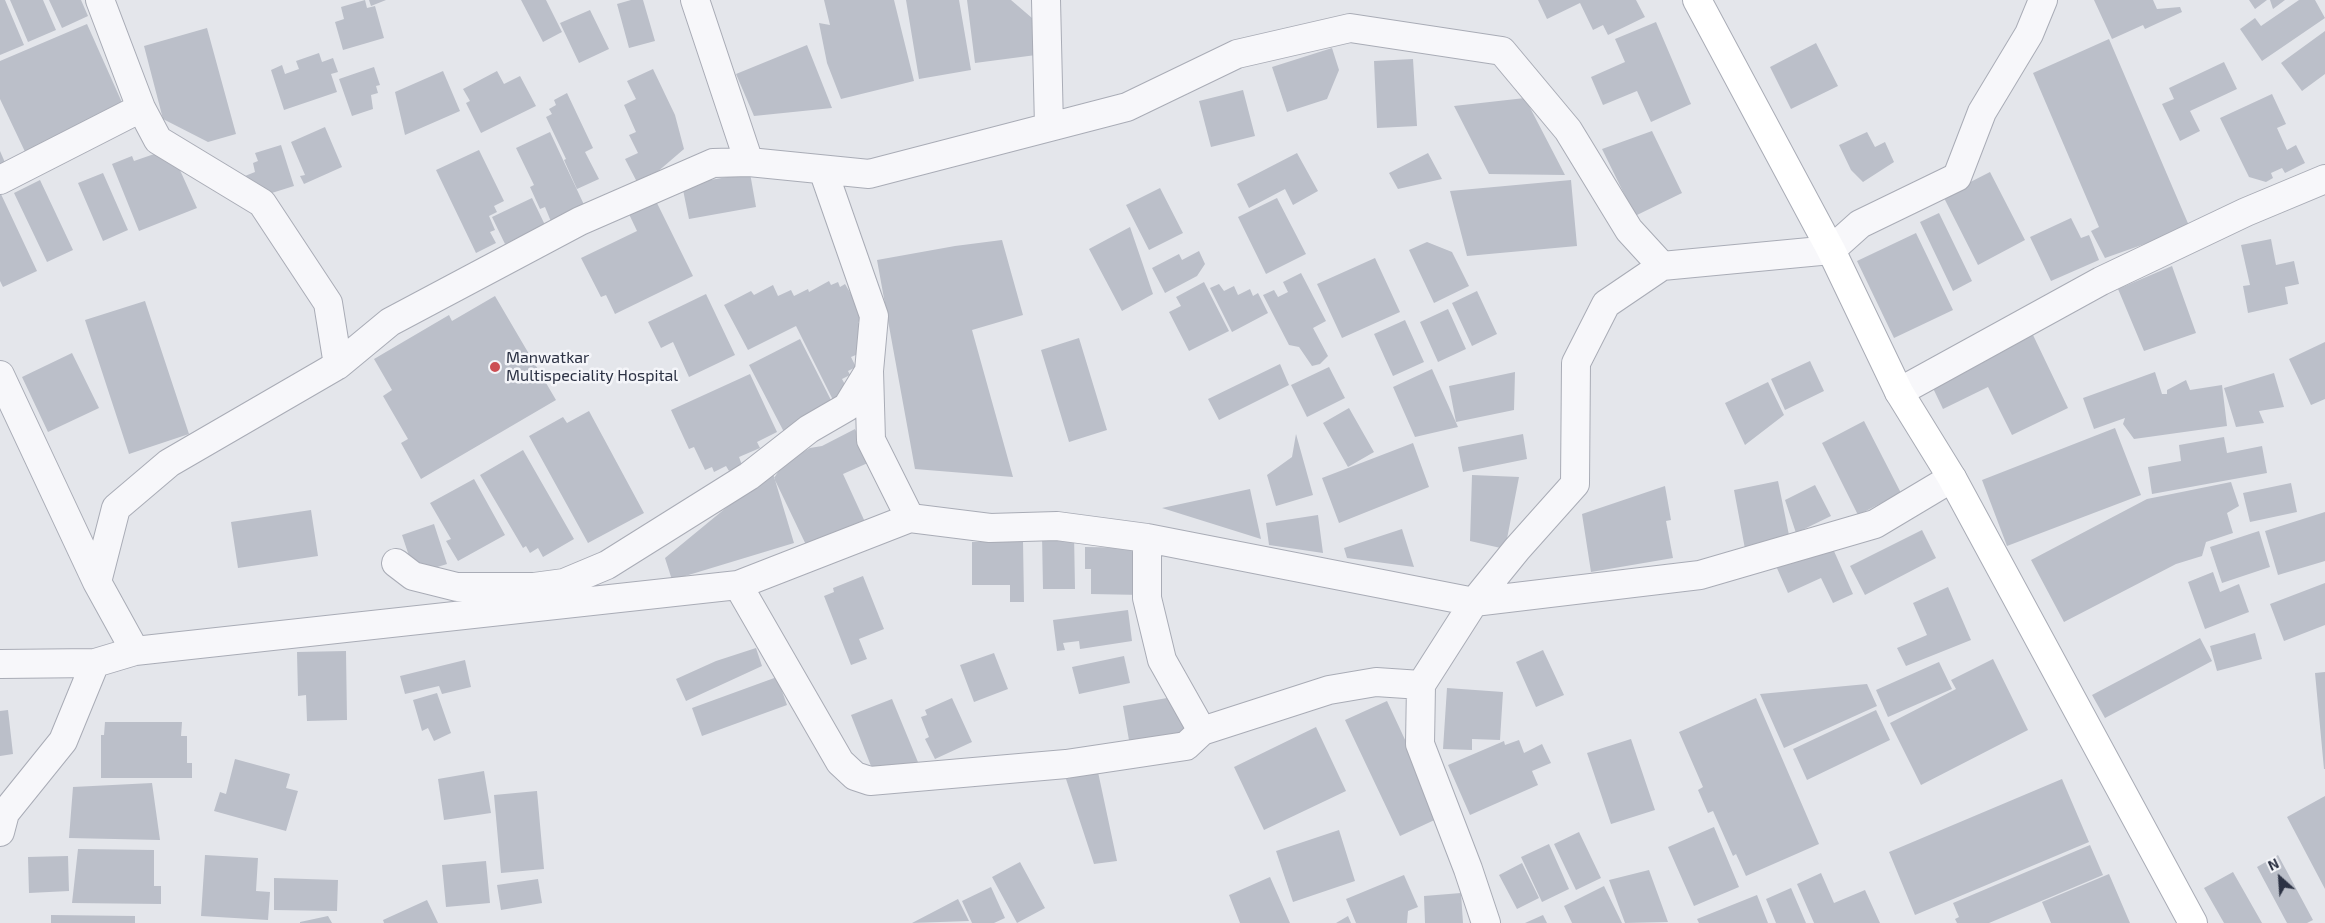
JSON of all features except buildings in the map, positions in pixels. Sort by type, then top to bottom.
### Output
[{"type":"main road","points":[[1697,0],[1832,250],[1899,392],[1952,478],[2193,923]]},
{"type":"street","points":[[100,0],[141,108],[158,140],[262,204],[328,303],[338,365]]},
{"type":"street","points":[[695,0],[749,162]]},
{"type":"street","points":[[1046,0],[1049,127]]},
{"type":"street","points":[[1486,923],[1468,869],[1420,744],[1420,685],[1474,602],[1517,549],[1575,484],[1576,363],[1606,304],[1662,266],[1832,250],[1860,224],[1957,176],[1982,112],[2029,34],[2044,0]]},
{"type":"street","points":[[97,582],[116,508],[169,463],[338,365],[390,322],[580,221],[713,163],[749,162],[869,174],[1127,107],[1236,54],[1350,28],[1502,51],[1568,130],[1628,230],[1662,266]]},
{"type":"street","points":[[0,180],[141,108]]},
{"type":"street","points":[[823,170],[874,316],[869,371],[871,440],[910,518]]},
{"type":"street","points":[[1899,392],[2100,281],[2246,212],[2325,179]]},
{"type":"street","points":[[396,563],[413,576],[457,588],[564,584],[607,565],[748,476],[809,429],[848,407],[869,371]]},
{"type":"street","points":[[0,375],[97,582],[135,651]]},
{"type":"street","points":[[0,664],[95,663],[135,651],[738,585],[910,518],[990,528],[1057,526],[1147,538],[1474,602],[1700,575],[1875,524],[1952,478]]},
{"type":"street","points":[[1147,538],[1147,598],[1162,660],[1202,731]]},
{"type":"street","points":[[738,585],[840,762],[855,776],[870,781],[1066,764],[1186,746],[1202,731],[1329,690],[1376,682],[1420,685]]},
{"type":"street","points":[[2,820],[63,741],[95,663]]},
{"type":"place","name":"Manwatkar Multispeciality Hospital","points":[[495,367]]}]
